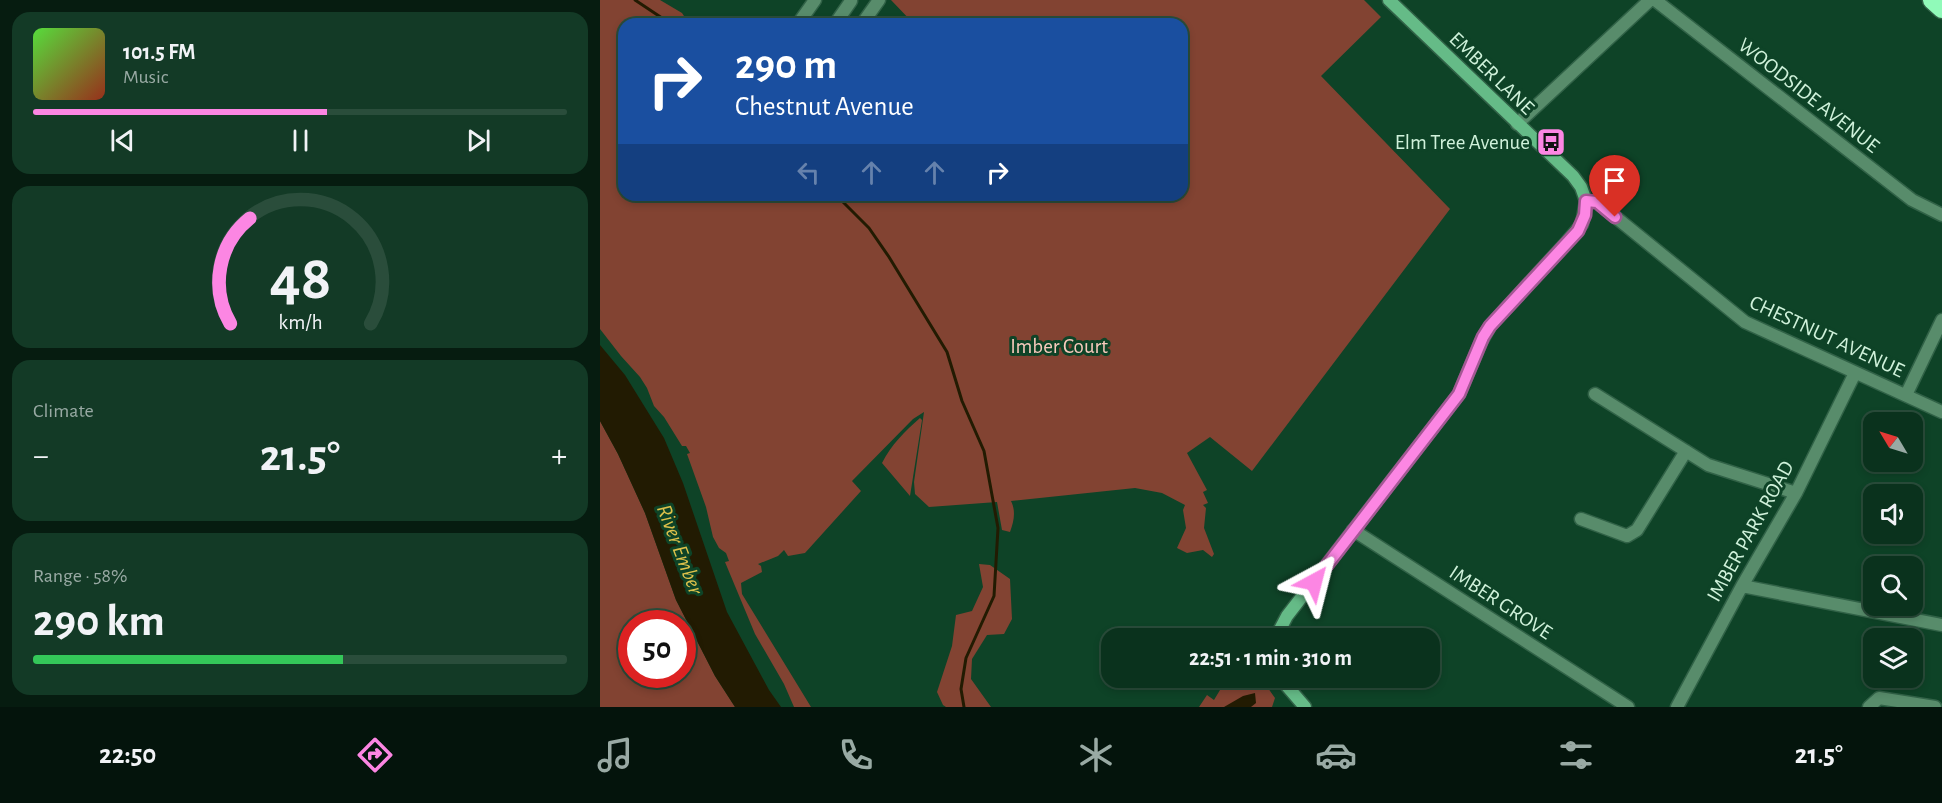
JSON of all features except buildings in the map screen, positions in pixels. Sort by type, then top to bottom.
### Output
[{"type":"highway","points":[[1932,0],[1942,9]]},
{"type":"main road","name":"EMBER LANE","points":[[1389,0],[1577,181],[1586,201]]},
{"type":"main road","points":[[1281,628],[1287,616],[1459,394],[1483,337],[1490,326],[1578,231],[1585,215],[1586,201]]},
{"type":"main road","points":[[1289,688],[1305,707]]},
{"type":"street","points":[[802,18],[815,0]]},
{"type":"street","points":[[839,18],[850,0],[865,18]]},
{"type":"street","points":[[867,18],[879,0]]},
{"type":"street","points":[[1517,124],[1650,0]]},
{"type":"street","name":"WOODSIDE AVENUE","points":[[1655,0],[1912,200],[1942,215]]},
{"type":"street","name":"CHESTNUT AVENUE","points":[[1586,201],[1597,202],[1744,322],[1942,412]]},
{"type":"street","points":[[1906,395],[1942,320]]},
{"type":"street","name":"IMBER PARK ROAD","points":[[1677,707],[1742,586],[1796,493],[1855,373]]},
{"type":"street","points":[[1595,394],[1708,465],[1796,493]]},
{"type":"street","points":[[1581,519],[1627,536],[1637,530],[1686,451]]},
{"type":"street","name":"IMBER GROVE","points":[[1353,530],[1628,707]]},
{"type":"street","points":[[1742,586],[1942,625]]},
{"type":"street","points":[[1869,707],[1879,698],[1935,707]]},
{"type":"green space","name":"Imber Court","points":[[600,0],[660,0],[682,13],[685,18],[618,18],[618,201],[1188,201],[1188,18],[908,18],[891,0],[1364,0],[1381,17],[1321,76],[1450,209],[1252,471],[1210,437],[1187,453],[1207,490],[1203,492],[1208,503],[1203,505],[1206,508],[1204,528],[1214,554],[1212,557],[1203,550],[1187,553],[1177,548],[1186,528],[1183,510],[1185,505],[1162,493],[1135,488],[1011,501],[1014,516],[1010,532],[1002,530],[997,502],[929,507],[915,494],[914,482],[924,412],[913,419],[852,481],[861,491],[805,553],[788,556],[784,550],[778,556],[758,564],[762,572],[741,583],[742,594],[811,707],[794,707],[784,684],[755,634],[725,562],[729,561],[726,553],[719,548],[713,537],[706,507],[687,454],[690,453],[686,446],[682,446],[664,417],[654,406],[640,377],[600,329]]},
{"type":"green space","points":[[920,418],[922,420],[910,496],[882,463],[899,439]]},
{"type":"green space","points":[[600,421],[645,513],[681,610],[618,610],[618,688],[696,688],[696,639],[715,676],[735,707],[600,707]]},
{"type":"green space","points":[[979,564],[990,565],[1010,579],[1012,619],[1004,634],[987,635],[972,659],[971,679],[991,707],[946,707],[937,692],[952,646],[956,615],[972,611],[983,587]]},
{"type":"green space","points":[[1268,688],[1275,698],[1272,707],[1199,707],[1207,695],[1214,700],[1220,690]]},
{"type":"water","name":"River Ember","points":[[600,345],[625,375],[664,438],[683,483],[727,612],[769,690],[781,707],[735,707],[715,676],[696,639],[696,610],[681,610],[676,600],[645,513],[600,421]]},
{"type":"water","points":[[1255,693],[1256,703],[1251,707],[1224,707],[1243,696]]},
{"type":"waterway","points":[[635,0],[662,18]]},
{"type":"waterway","points":[[842,201],[869,228],[947,352],[962,401],[984,451],[998,528],[994,596],[966,658],[961,689],[964,707]]},
{"type":"place","name":"Elm Tree Avenue","points":[[1551,142]]},
{"type":"route","points":[[1314,582],[1459,394],[1483,337],[1490,326],[1578,231],[1585,215],[1586,201],[1597,202],[1615,217]]}]
